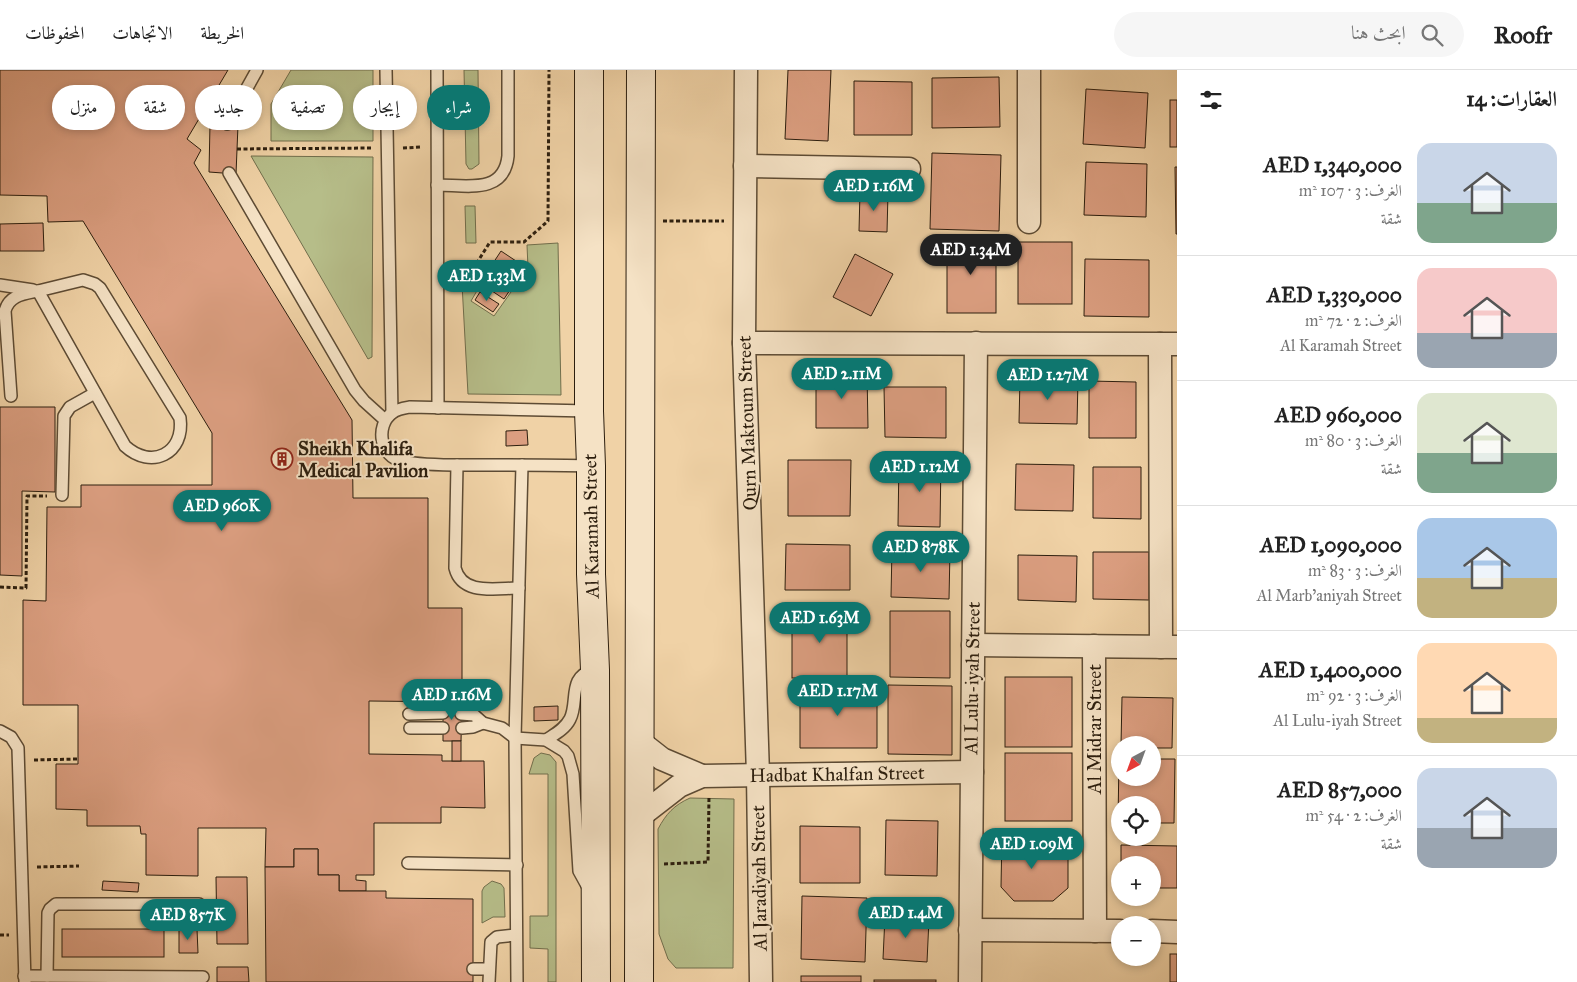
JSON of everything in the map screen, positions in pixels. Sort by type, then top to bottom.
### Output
[{"type":"main road","name":"Al Karamah Street","points":[[589,70],[589,411],[591,574],[595,670],[596,982]]},
{"type":"main road","points":[[639,982],[641,70]]},
{"type":"street","name":"Qurn Maktoum Street","points":[[746,70],[744,343],[758,775]]},
{"type":"street","points":[[1029,70],[1029,222]]},
{"type":"street","points":[[745,166],[909,169]]},
{"type":"street","points":[[744,343],[1168,344],[1169,647],[973,645]]},
{"type":"street","name":"Al Lulu-iyah Street","points":[[970,982],[976,344]]},
{"type":"street","name":"Al Midrar Street","points":[[1094,646],[1095,931]]},
{"type":"street","name":"Hadbat Khalfan Street","points":[[639,741],[662,758],[706,784]]},
{"type":"street","name":"Hadbat Khalfan Street","points":[[639,817],[679,786],[706,784],[758,775],[972,772]]},
{"type":"street","name":"Al Jaradiyah Street","points":[[758,775],[761,982]]},
{"type":"street","points":[[970,930],[1111,931]]},
{"type":"street","points":[[1161,932],[1177,932]]},
{"type":"lane","points":[[249,85],[257,70]]},
{"type":"lane","points":[[386,70],[389,416]]},
{"type":"lane","points":[[437,70],[438,408]]},
{"type":"lane","points":[[437,185],[489,184],[497,180],[503,173],[507,165],[508,156],[508,70]]},
{"type":"lane","points":[[229,173],[355,390],[367,404],[389,416]]},
{"type":"lane","points":[[11,396],[3,336],[6,305],[14,297],[38,291],[83,280],[90,281],[100,288],[180,418],[181,428],[179,437],[175,446],[160,456],[150,458],[141,457],[125,446],[38,291]]},
{"type":"lane","points":[[0,285],[38,291]]},
{"type":"lane","points":[[62,495],[64,416],[70,407],[95,393]]},
{"type":"lane","points":[[589,411],[401,408],[389,416],[382,429],[382,439],[385,448],[400,461],[456,465],[591,466]]},
{"type":"lane","points":[[456,465],[454,568],[456,575],[460,581],[472,588],[519,588]]},
{"type":"lane","points":[[517,982],[515,738],[522,465]]},
{"type":"lane","points":[[546,740],[568,722],[579,679],[584,674],[595,670]]},
{"type":"lane","points":[[443,714],[409,711],[410,733],[443,728]]},
{"type":"lane","points":[[462,714],[474,715],[483,723],[502,728],[515,738],[546,740],[564,751],[571,762],[579,871],[588,890],[596,897]]},
{"type":"lane","points":[[462,728],[473,727],[483,723]]},
{"type":"lane","points":[[0,731],[11,736],[18,748],[24,980],[47,976],[203,977]]},
{"type":"lane","points":[[408,862],[517,865]]},
{"type":"lane","points":[[47,976],[48,913],[56,904],[199,904]]},
{"type":"lane","points":[[489,982],[491,942],[497,937],[516,935]]},
{"type":"lane","points":[[473,969],[489,969]]},
{"type":"path","points":[[473,269],[490,242],[524,242],[548,221],[549,70]]},
{"type":"path","points":[[237,149],[437,147]]},
{"type":"path","points":[[641,222],[745,221]]},
{"type":"path","points":[[0,588],[26,588],[27,496],[62,495]]},
{"type":"path","points":[[19,760],[78,759]]},
{"type":"path","points":[[664,864],[708,862],[706,784]]},
{"type":"path","points":[[21,868],[79,866]]},
{"type":"green space","points":[[291,70],[373,70],[373,85],[353,85],[353,130],[373,130],[373,141],[271,141],[272,102],[272,130],[343,130],[343,85],[282,85]]},
{"type":"green space","points":[[464,70],[478,70],[478,85],[464,85]]},
{"type":"green space","points":[[465,130],[479,130],[479,164],[469,169],[466,164]]},
{"type":"green space","points":[[251,156],[373,157],[372,357],[368,359]]},
{"type":"green space","points":[[465,206],[475,206],[476,243],[466,243]]},
{"type":"green space","points":[[558,243],[561,395],[468,394],[462,284],[467,280],[472,282],[478,289],[471,301],[494,316],[528,268],[527,245]]},
{"type":"green space","points":[[541,753],[550,755],[556,762],[556,982],[548,982],[548,949],[530,948],[530,916],[548,916],[548,774],[529,774],[534,758]]},
{"type":"green space","points":[[690,798],[734,799],[733,968],[676,968],[668,959],[659,934],[658,829],[671,810]]},
{"type":"green space","points":[[492,881],[501,884],[504,888],[505,917],[493,917],[482,923],[482,891]]},
{"type":"building","name":"Sheikh Khalifa Medical Pavilion","points":[[0,70],[228,70],[219,85],[195,85],[195,126],[187,139],[201,150],[194,163],[352,420],[353,498],[428,498],[428,608],[462,608],[462,702],[369,701],[369,754],[442,755],[442,761],[484,761],[485,808],[441,807],[441,823],[374,823],[374,875],[356,875],[356,880],[366,881],[366,891],[339,891],[339,875],[318,875],[318,849],[294,849],[294,867],[265,867],[266,828],[198,828],[198,876],[146,875],[146,834],[141,834],[140,826],[87,826],[87,810],[56,809],[56,764],[78,764],[78,705],[23,705],[23,600],[46,601],[47,507],[81,507],[81,485],[212,485],[212,433],[83,221],[48,222],[47,196],[0,195]]},
{"type":"building","points":[[788,70],[831,70],[828,141],[785,139]]},
{"type":"building","points":[[999,77],[1000,127],[932,128],[932,78]]},
{"type":"building","points":[[854,81],[912,82],[912,135],[854,135]]},
{"type":"building","points":[[1086,89],[1148,93],[1145,148],[1083,144]]},
{"type":"building","points":[[1170,100],[1177,100],[1177,147],[1170,147]]},
{"type":"building","points":[[210,130],[238,130],[236,174],[209,172]]},
{"type":"building","points":[[932,153],[1001,155],[999,231],[930,229]]},
{"type":"building","points":[[1086,162],[1147,164],[1146,217],[1084,215]]},
{"type":"building","points":[[1175,167],[1177,167],[1177,234],[1176,234]]},
{"type":"building","points":[[860,192],[888,193],[887,232],[859,231]]},
{"type":"building","points":[[43,223],[44,251],[0,251],[0,224]]},
{"type":"building","points":[[947,238],[996,238],[996,313],[947,313]]},
{"type":"building","points":[[1018,242],[1072,242],[1072,304],[1018,304]]},
{"type":"building","points":[[501,251],[525,267],[504,299],[480,283]]},
{"type":"building","points":[[855,254],[893,274],[871,316],[833,297]]},
{"type":"building","points":[[1085,259],[1149,260],[1149,317],[1084,316]]},
{"type":"building","points":[[480,292],[499,304],[493,312],[475,300]]},
{"type":"building","points":[[816,371],[867,372],[868,428],[816,428]]},
{"type":"building","points":[[1020,378],[1078,379],[1077,424],[1019,423]]},
{"type":"building","points":[[1089,381],[1136,382],[1136,438],[1089,438]]},
{"type":"building","points":[[884,387],[946,387],[946,438],[885,437]]},
{"type":"building","points":[[0,407],[55,407],[55,492],[22,491],[22,576],[0,575]]},
{"type":"building","points":[[527,430],[528,445],[506,446],[506,431]]},
{"type":"building","points":[[899,459],[941,460],[940,527],[898,526]]},
{"type":"building","points":[[788,460],[851,460],[850,516],[788,516]]},
{"type":"building","points":[[1016,464],[1074,465],[1073,511],[1015,510]]},
{"type":"building","points":[[1093,467],[1141,467],[1141,519],[1093,518]]},
{"type":"building","points":[[786,544],[850,545],[850,590],[785,590]]},
{"type":"building","points":[[892,548],[950,550],[949,599],[891,597]]},
{"type":"building","points":[[1093,552],[1149,552],[1149,600],[1093,599]]},
{"type":"building","points":[[1018,555],[1077,556],[1076,602],[1018,600]]},
{"type":"building","points":[[792,610],[847,610],[847,678],[792,678]]},
{"type":"building","points":[[890,611],[950,611],[950,678],[890,677]]},
{"type":"building","points":[[1005,677],[1072,677],[1072,747],[1005,747]]},
{"type":"building","points":[[888,685],[952,686],[952,755],[888,754]]},
{"type":"building","points":[[800,686],[877,687],[877,748],[800,748]]},
{"type":"building","points":[[1122,697],[1173,698],[1172,748],[1161,748],[1161,736],[1121,736]]},
{"type":"building","points":[[443,702],[462,702],[461,741],[443,741]]},
{"type":"building","points":[[558,706],[558,720],[534,721],[534,707]]},
{"type":"building","points":[[452,741],[461,741],[461,761],[452,761]]},
{"type":"building","points":[[1005,753],[1072,753],[1072,821],[1005,821]]},
{"type":"building","points":[[1161,759],[1175,759],[1174,823],[1161,823],[1161,796],[1118,796],[1119,786],[1161,786]]},
{"type":"building","points":[[886,820],[938,821],[937,876],[885,875]]},
{"type":"building","points":[[800,826],[860,827],[860,883],[800,883]]},
{"type":"building","points":[[1002,832],[1030,832],[1032,854],[1068,851],[1068,888],[1053,901],[1014,901],[1001,887]]},
{"type":"building","points":[[1121,846],[1177,846],[1177,888],[1161,888],[1161,856],[1121,856]]},
{"type":"building","points":[[294,849],[318,849],[318,875],[339,875],[339,891],[386,891],[386,898],[473,899],[473,982],[266,982],[265,867],[294,867]]},
{"type":"building","points":[[216,877],[247,877],[248,944],[217,944]]},
{"type":"building","points":[[103,881],[139,883],[138,892],[102,890]]},
{"type":"building","points":[[802,896],[867,898],[865,962],[801,959]]},
{"type":"building","points":[[885,916],[929,919],[927,962],[883,959]]},
{"type":"building","points":[[62,929],[164,929],[164,957],[62,957]]},
{"type":"building","points":[[197,929],[198,953],[179,953],[179,930]]},
{"type":"building","points":[[1170,954],[1177,954],[1177,982],[1170,982]]},
{"type":"building","points":[[217,967],[248,967],[249,982],[217,982]]},
{"type":"building","points":[[801,976],[861,976],[861,982],[801,982]]},
{"type":"building","points":[[874,980],[936,980],[936,982],[874,982]]},
{"type":"place","name":"Sheikh Khalifa Medical Pavilion","points":[[282,459]]}]
